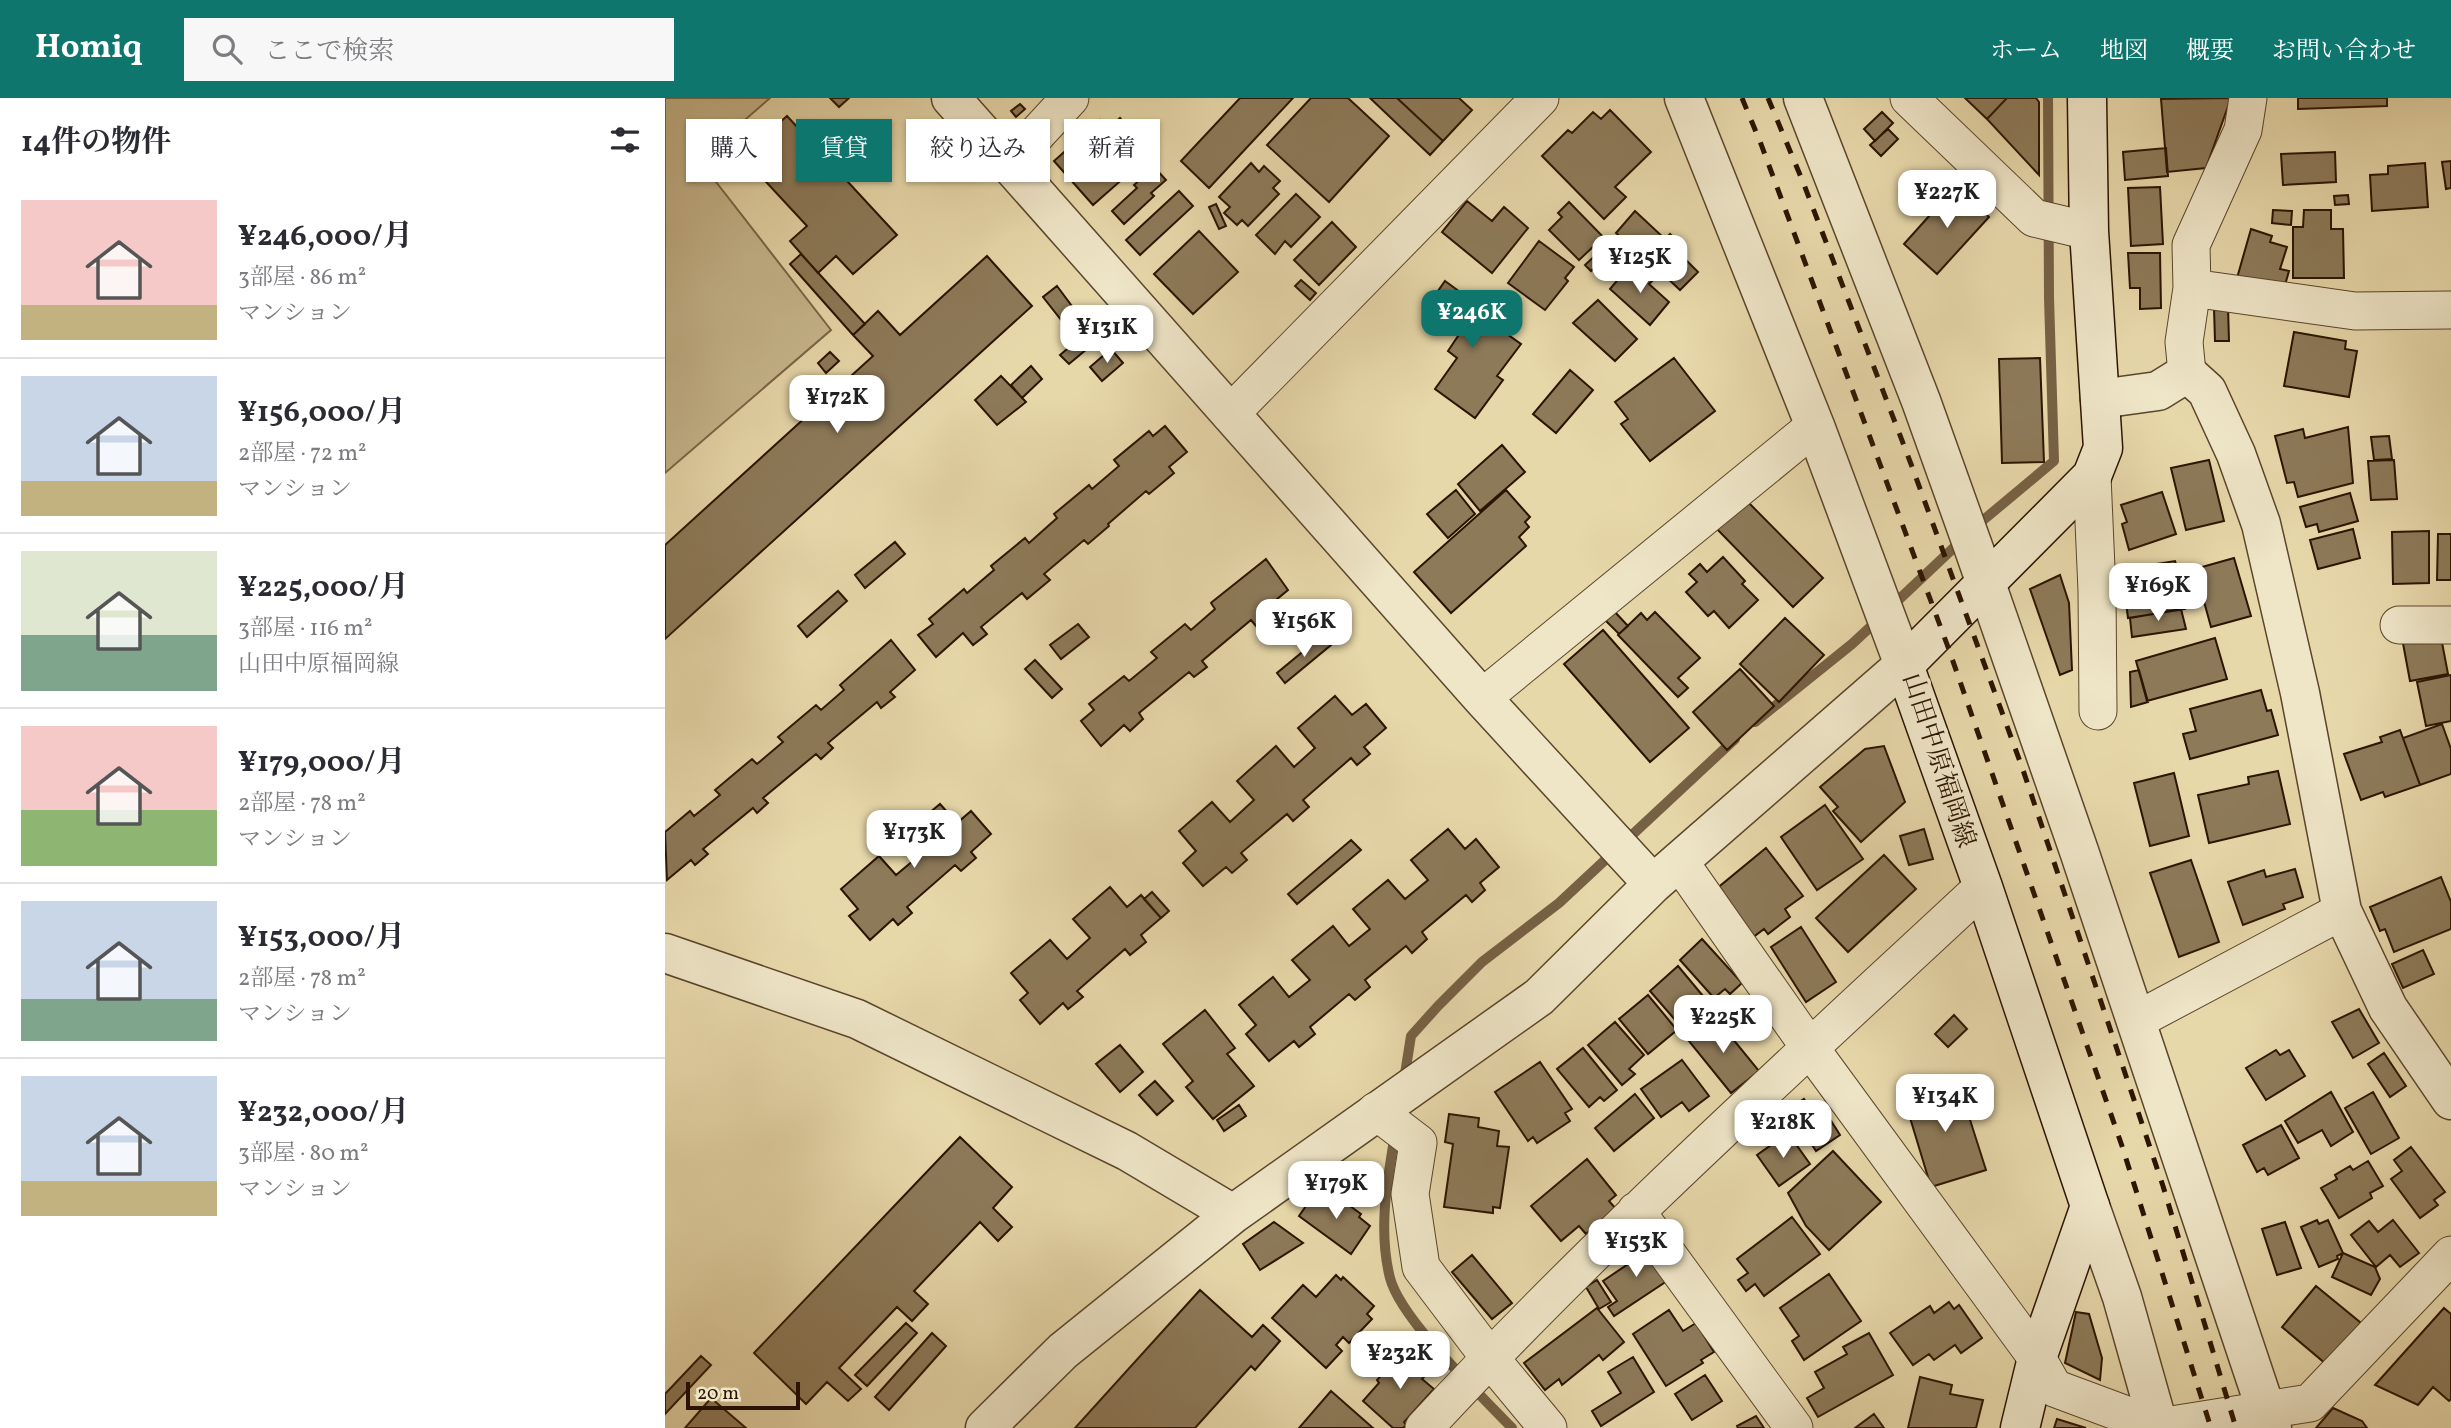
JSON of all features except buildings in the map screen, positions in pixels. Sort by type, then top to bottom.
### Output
[{"type":"street","points":[[951,98],[969,119]]},
{"type":"street","points":[[1050,120],[1070,98]]},
{"type":"street","points":[[1230,414],[1540,98]]},
{"type":"street","points":[[985,1428],[1063,1351],[1233,1214],[1394,1125],[1422,1078],[1539,997],[1654,868],[1904,666],[1815,426],[1684,98]]},
{"type":"street","points":[[1804,98],[1954,492],[2137,1020],[2269,1419]]},
{"type":"street","points":[[1909,98],[2034,218],[2089,231]]},
{"type":"street","name":"山田中原福岡線","points":[[2087,98],[2089,231],[2102,448],[2092,476],[1980,568],[1904,666],[1983,887],[2122,1297],[2159,1427]]},
{"type":"street","points":[[2248,98],[2243,130],[2191,245],[2192,288],[2185,342],[2187,373],[2207,391],[2236,454],[2261,524],[2301,693],[2342,911],[2388,1008],[2451,1100]]},
{"type":"street","points":[[1025,182],[1482,698],[1600,826],[1654,868],[1810,1048],[2037,1358],[2055,1388],[2159,1427],[2269,1419],[2310,1402],[2451,1255]]},
{"type":"street","points":[[2192,288],[2355,311],[2451,310]]},
{"type":"street","points":[[2100,399],[2158,391],[2187,373]]},
{"type":"street","points":[[1482,698],[1815,426]]},
{"type":"street","points":[[2092,476],[2098,711]]},
{"type":"street","points":[[2399,625],[2451,625]]},
{"type":"street","points":[[1424,1428],[1489,1357],[1636,1211],[1983,887]]},
{"type":"street","points":[[2137,1020],[2342,911]]},
{"type":"street","points":[[665,953],[857,1019],[1127,1151],[1233,1214]]},
{"type":"street","points":[[1394,1125],[1410,1194],[1421,1267],[1489,1357],[1548,1428]]},
{"type":"street","points":[[2020,1428],[2037,1358],[2090,1206]]},
{"type":"street","points":[[1636,1211],[1794,1428]]},
{"type":"shaded area","points":[[665,98],[770,98],[746,119],[686,119],[686,182],[716,182],[831,330],[665,473]]},
{"type":"waterway","points":[[1975,527],[2054,461],[2049,298],[2048,98]]},
{"type":"waterway","points":[[1891,607],[1964,538]]},
{"type":"waterway","points":[[1755,722],[1880,618]]},
{"type":"waterway","points":[[1404,1080],[1411,1036],[1438,1006],[1482,962],[1559,903],[1735,739]]},
{"type":"waterway","points":[[1395,1134],[1384,1224],[1390,1278],[1397,1295],[1425,1335],[1512,1428]]},
{"type":"railway","points":[[1742,98],[1948,647],[2122,1146],[2211,1428]]},
{"type":"railway","points":[[1768,98],[1911,464],[2022,767],[2163,1186],[2236,1428]]}]
